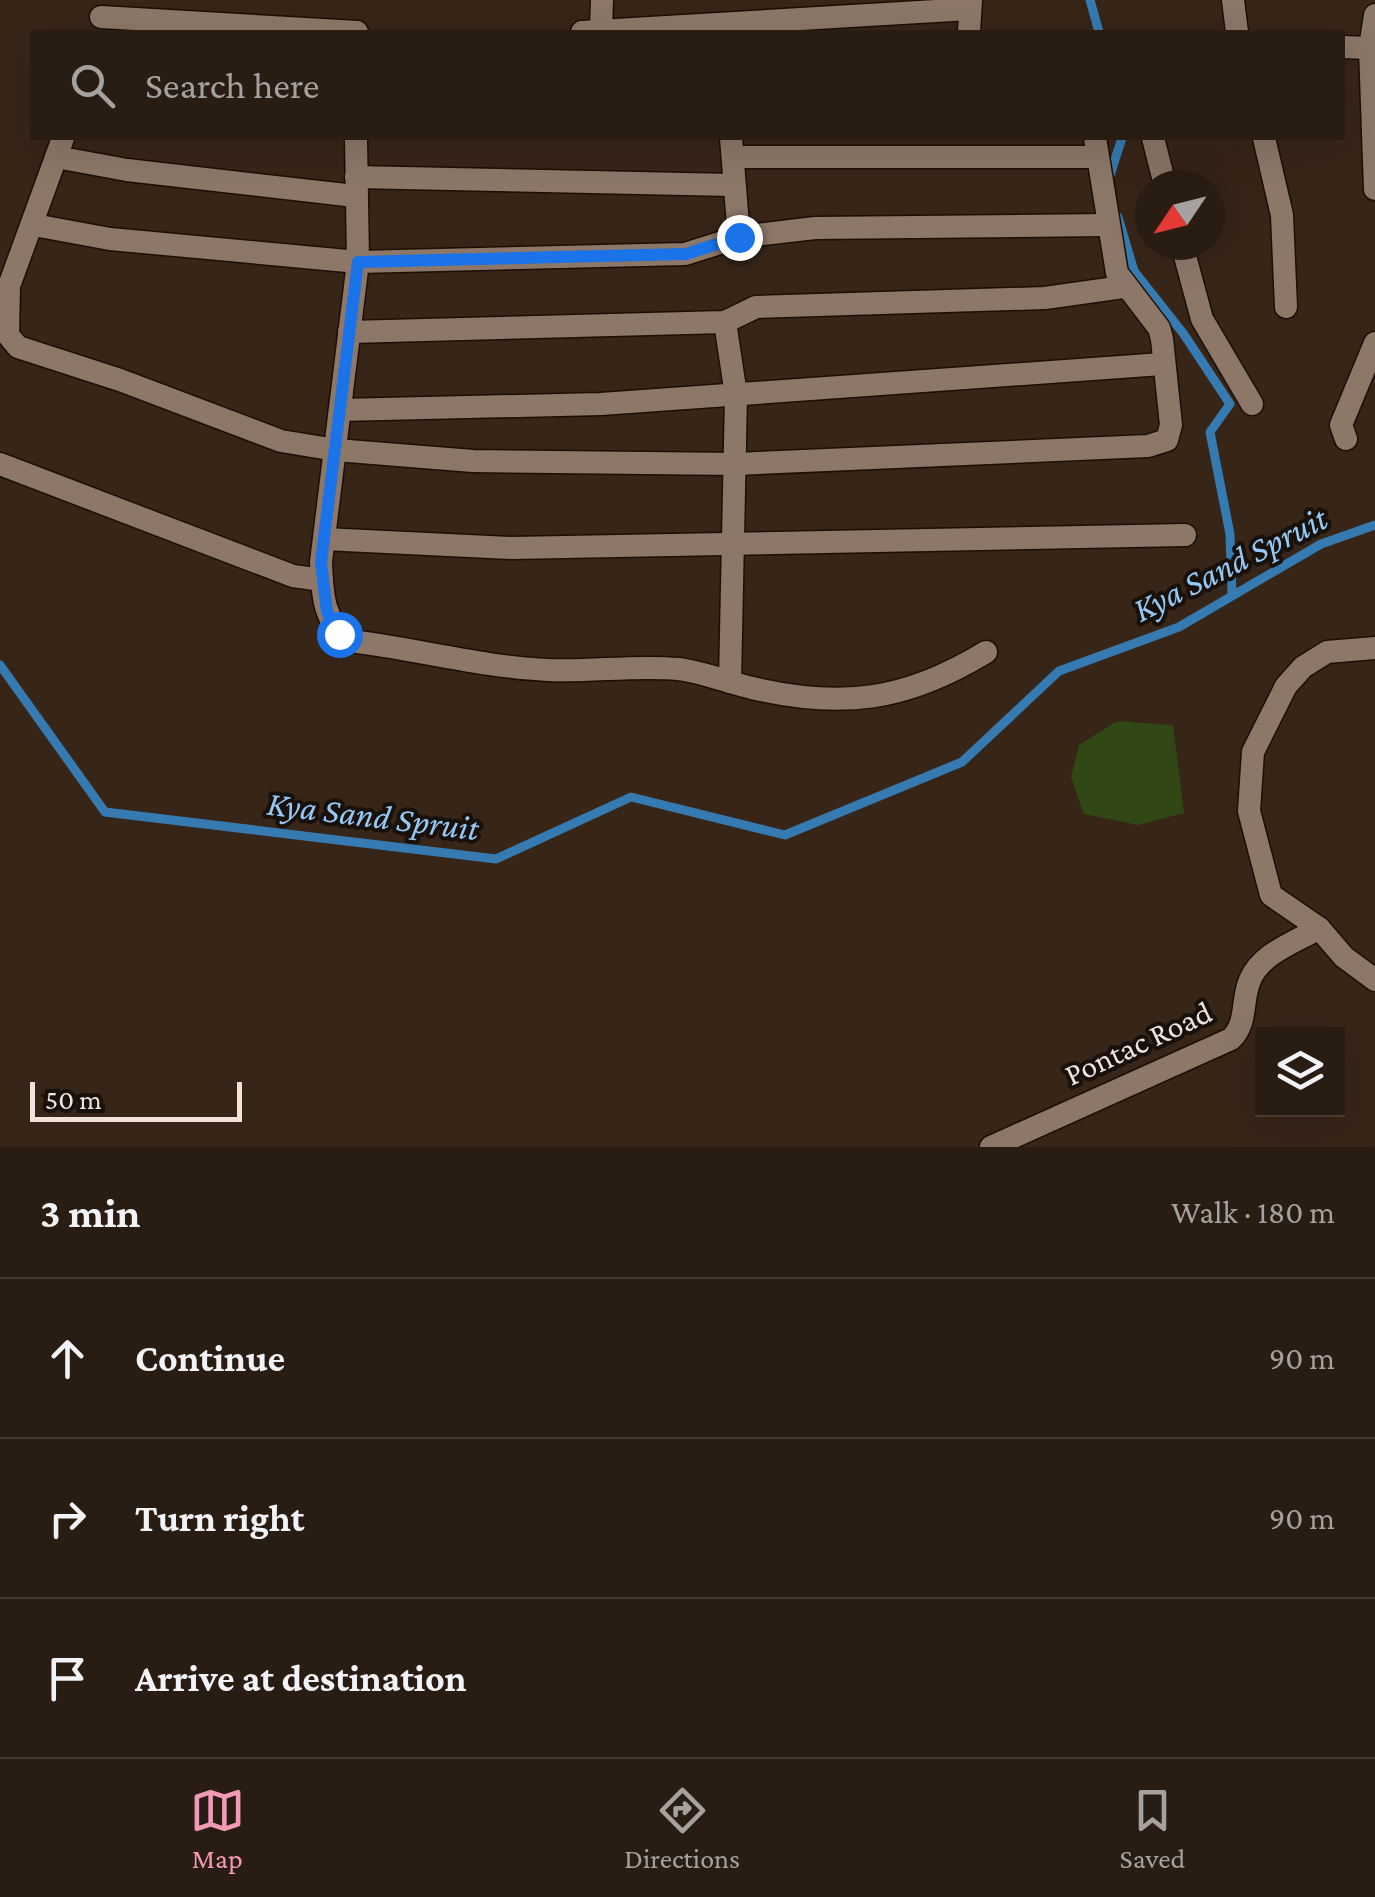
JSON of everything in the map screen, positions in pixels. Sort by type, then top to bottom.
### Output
[{"type":"street","points":[[592,30],[602,0]]},
{"type":"street","points":[[1233,0],[1238,30]]},
{"type":"street","points":[[630,30],[970,14]]},
{"type":"street","points":[[1375,14],[1370,48],[1375,189]]},
{"type":"street","points":[[101,16],[325,30]]},
{"type":"street","points":[[1345,47],[1370,48]]},
{"type":"street","points":[[356,140],[358,262],[322,580],[332,624],[351,641],[547,670],[678,669],[792,697],[878,698],[918,685],[986,652]]},
{"type":"street","points":[[1154,140],[1161,170]]},
{"type":"street","points":[[1264,140],[1282,215],[1286,307]]},
{"type":"street","points":[[732,185],[356,186],[126,170],[60,147],[6,304],[8,335],[18,347],[281,442],[336,450],[473,461],[736,464],[887,461],[1155,445],[1167,440],[1172,425],[1159,328],[1123,287],[1106,224],[1095,147],[732,147],[739,237]]},
{"type":"street","points":[[34,225],[110,239],[358,262],[686,254],[739,237],[815,228],[1106,224]]},
{"type":"street","points":[[1186,260],[1202,319],[1252,404]]},
{"type":"street","points":[[349,332],[725,322],[756,307],[1045,298],[1123,287]]},
{"type":"street","points":[[725,322],[736,395],[730,682]]},
{"type":"street","points":[[1346,439],[1341,425],[1375,343]]},
{"type":"street","points":[[340,410],[736,395],[1162,364]]},
{"type":"street","points":[[0,464],[293,576],[322,580]]},
{"type":"street","points":[[324,539],[512,548],[1185,535]]},
{"type":"street","points":[[1375,648],[1328,652],[1298,672],[1250,761],[1248,810],[1265,884],[1278,902],[1320,928],[1344,957],[1375,980]]},
{"type":"street","name":"Pontac Road","points":[[991,1147],[1231,1039],[1241,1023],[1249,981],[1258,967],[1320,928]]},
{"type":"green space","points":[[1117,721],[1173,725],[1184,813],[1138,825],[1084,814],[1071,777],[1079,745]]},
{"type":"waterway","points":[[1090,0],[1098,30]]},
{"type":"waterway","points":[[1109,178],[1121,140]]},
{"type":"waterway","points":[[1118,217],[1134,271],[1183,333],[1230,404],[1210,432],[1230,534],[1232,595]]},
{"type":"waterway","name":"Kya Sand Spruit","points":[[0,665],[105,812],[496,859],[631,797],[785,835],[962,762],[1059,671],[1179,627],[1321,544],[1375,525]]},
{"type":"route","points":[[339,634],[327,612],[321,562],[358,262],[686,254],[739,237]]}]
